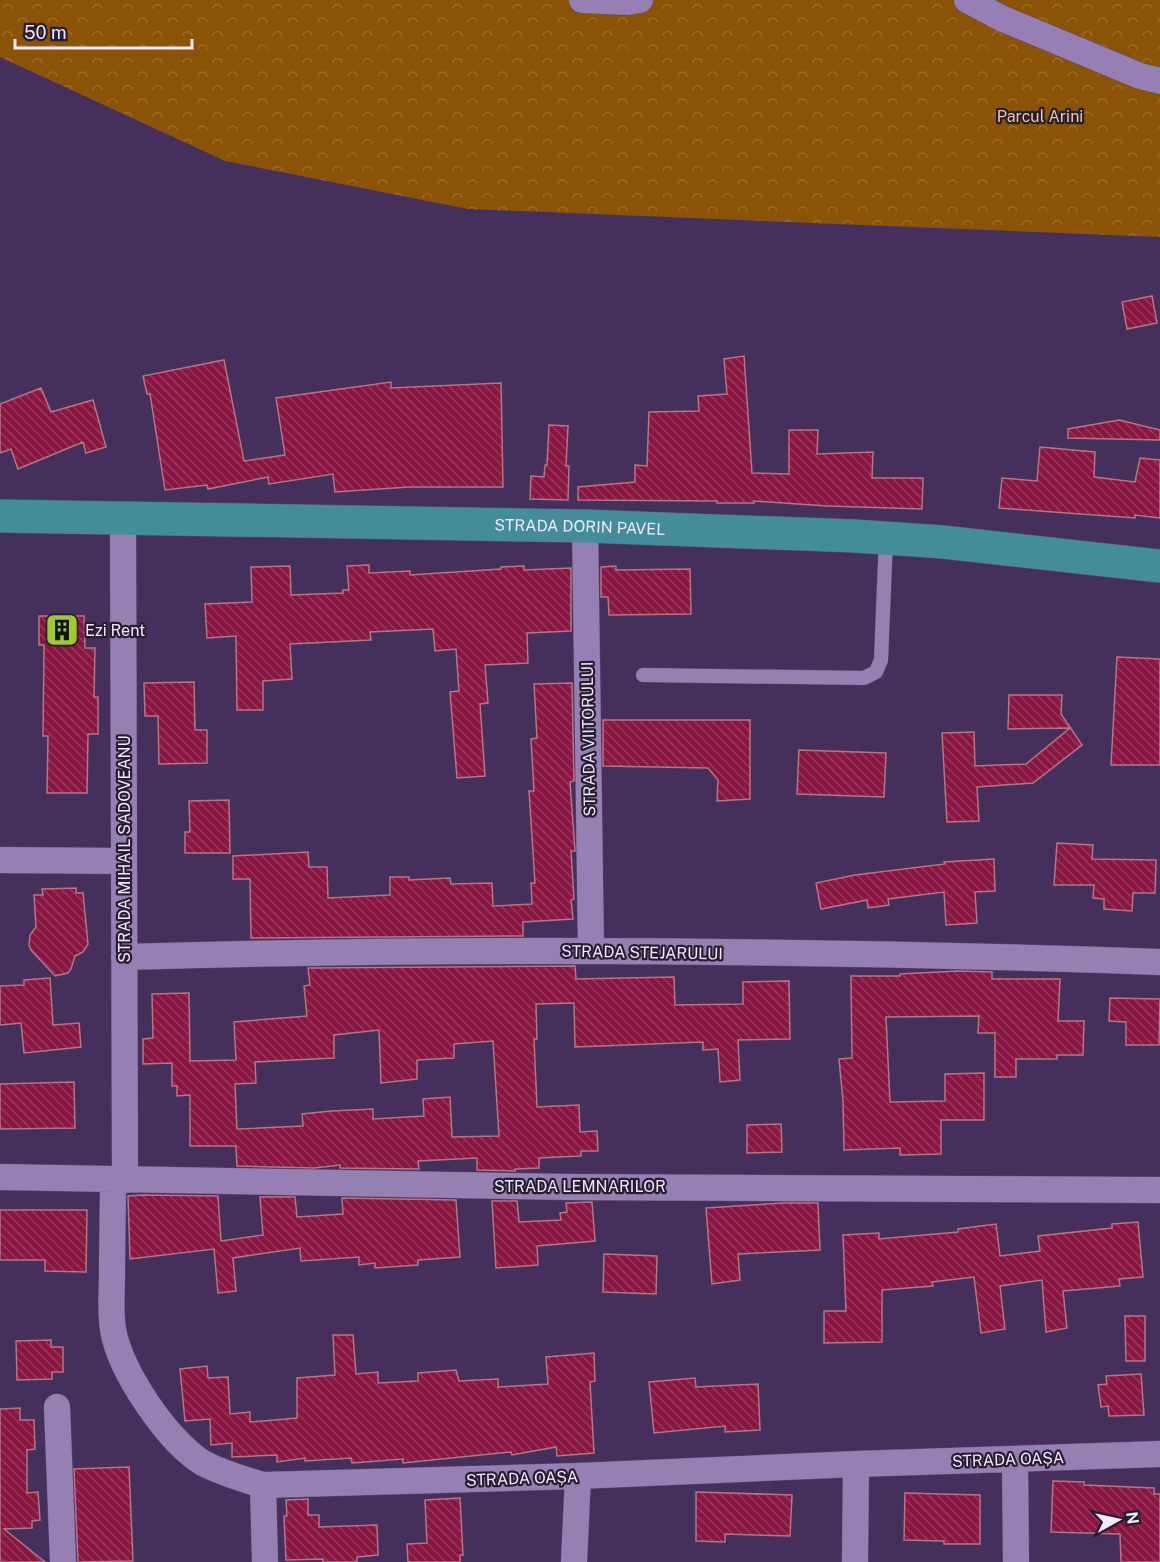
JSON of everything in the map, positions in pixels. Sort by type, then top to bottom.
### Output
[{"type":"main road","name":"STRADA DORIN PAVEL","points":[[0,516],[585,526],[886,538],[943,542],[1160,566]]},
{"type":"street","points":[[582,0],[628,2],[640,0]]},
{"type":"street","points":[[967,0],[1011,22],[1140,76],[1160,81]]},
{"type":"street","name":"STRADA MIHAIL SADOVEANU","points":[[119,1179],[124,957],[123,517]]},
{"type":"street","name":"STRADA VIITORULUI","points":[[585,526],[591,951]]},
{"type":"street","points":[[0,860],[124,861]]},
{"type":"street","name":"STRADA STEJARULUI","points":[[124,957],[271,953],[591,951],[1160,962]]},
{"type":"street","name":"STRADA LEMNARILOR","points":[[0,1177],[568,1187],[1160,1190]]},
{"type":"street","name":"STRADA OAȘA","points":[[119,1179],[111,1311],[117,1345],[125,1366],[137,1389],[180,1444],[201,1462],[233,1476],[263,1485],[578,1476],[1160,1454]]},
{"type":"street","points":[[57,1407],[63,1562]]},
{"type":"street","points":[[1015,1459],[1016,1562]]},
{"type":"street","points":[[855,1562],[856,1464]]},
{"type":"street","points":[[574,1562],[578,1476]]},
{"type":"street","points":[[263,1485],[266,1562]]},
{"type":"lane","points":[[643,675],[864,678],[876,672],[881,660],[886,538]]},
{"type":"green space","name":"Parcul Arini","points":[[0,0],[1160,0],[1160,237],[468,209],[225,161],[0,57]]},
{"type":"building","points":[[1152,296],[1157,323],[1127,329],[1122,302]]},
{"type":"building","points":[[744,356],[752,473],[789,474],[789,430],[818,430],[817,454],[873,452],[872,478],[923,478],[922,509],[754,501],[754,503],[717,503],[717,501],[578,500],[578,487],[635,482],[635,465],[647,466],[649,412],[699,411],[698,396],[727,394],[724,359]]},
{"type":"building","points":[[224,360],[244,461],[285,455],[276,398],[391,382],[391,388],[501,383],[503,487],[409,487],[335,492],[333,474],[269,484],[268,477],[208,489],[207,485],[165,490],[150,394],[147,394],[143,376]]},
{"type":"building","points":[[41,388],[51,412],[93,400],[106,447],[86,453],[83,442],[18,469],[11,449],[0,453],[0,404]]},
{"type":"building","points":[[1119,420],[1160,430],[1160,440],[1068,438],[1068,429]]},
{"type":"building","points":[[549,425],[568,426],[566,466],[569,466],[568,500],[530,499],[531,476],[544,477],[545,465],[547,465]]},
{"type":"building","points":[[1040,447],[1095,452],[1094,477],[1135,482],[1140,458],[1160,460],[1160,518],[999,508],[1002,478],[1037,481]]},
{"type":"building","points":[[369,565],[369,573],[410,571],[410,575],[524,566],[524,570],[571,568],[571,631],[527,633],[528,663],[485,665],[488,703],[480,704],[485,776],[457,778],[450,692],[459,691],[456,649],[435,651],[433,629],[370,632],[371,640],[290,644],[292,679],[263,681],[263,710],[237,710],[236,636],[207,638],[205,604],[252,602],[251,567],[290,566],[291,595],[343,593],[343,590],[349,590],[347,566]]},
{"type":"building","points":[[616,566],[616,570],[690,569],[691,614],[609,615],[608,597],[601,597],[601,567]]},
{"type":"building","points":[[39,616],[84,616],[85,648],[95,648],[94,697],[98,697],[98,734],[88,734],[87,793],[47,793],[48,736],[43,736],[44,645],[39,645]]},
{"type":"building","points":[[1117,657],[1160,659],[1160,765],[1111,765]]},
{"type":"building","points":[[194,682],[195,730],[207,730],[207,763],[159,764],[158,716],[145,716],[144,683]]},
{"type":"building","points":[[572,683],[574,781],[570,782],[575,851],[571,851],[573,919],[523,922],[523,936],[251,938],[250,879],[233,879],[233,856],[308,852],[309,867],[327,867],[328,898],[390,895],[390,877],[409,877],[409,880],[450,878],[451,884],[492,883],[493,906],[532,904],[531,883],[535,883],[529,791],[534,791],[531,739],[537,738],[534,684]]},
{"type":"building","points":[[1009,695],[1062,695],[1061,714],[1082,745],[1033,783],[977,787],[979,821],[947,822],[942,733],[974,732],[975,766],[1026,764],[1070,728],[1008,729]]},
{"type":"building","points":[[603,720],[750,720],[750,799],[717,801],[718,780],[708,768],[603,766]]},
{"type":"building","points":[[799,750],[886,753],[884,797],[797,794]]},
{"type":"building","points":[[229,800],[230,853],[185,853],[185,832],[190,832],[189,801]]},
{"type":"building","points":[[1057,843],[1093,845],[1092,859],[1156,860],[1155,893],[1133,893],[1132,911],[1104,909],[1104,899],[1093,898],[1094,885],[1054,885]]},
{"type":"building","points":[[994,859],[995,891],[975,892],[977,923],[946,925],[944,892],[888,899],[889,905],[868,908],[867,900],[821,909],[816,883],[855,875],[945,864],[944,862]]},
{"type":"building","points":[[76,888],[76,893],[83,893],[88,944],[83,952],[75,956],[68,973],[55,976],[29,945],[30,935],[36,927],[34,895],[43,895],[42,889]]},
{"type":"building","points":[[575,966],[576,979],[674,977],[675,1005],[743,1004],[743,982],[789,981],[790,1039],[738,1040],[740,1080],[720,1082],[718,1049],[703,1050],[703,1042],[575,1047],[574,1003],[536,1004],[537,1039],[534,1039],[537,1107],[579,1105],[580,1132],[597,1131],[598,1151],[581,1151],[581,1156],[539,1158],[539,1168],[515,1169],[515,1171],[477,1170],[477,1158],[418,1161],[419,1169],[340,1168],[340,1165],[314,1168],[237,1166],[236,1146],[190,1146],[190,1095],[177,1096],[177,1086],[172,1086],[172,1063],[143,1064],[143,1039],[153,1038],[152,994],[189,993],[190,1061],[236,1060],[234,1022],[307,1016],[304,986],[310,985],[308,968]],"holes":[[[379,1030],[381,1083],[417,1079],[417,1060],[454,1058],[454,1044],[493,1041],[499,1136],[452,1137],[450,1097],[423,1099],[424,1116],[373,1119],[373,1109],[331,1111],[302,1114],[303,1126],[237,1129],[235,1084],[256,1083],[255,1062],[334,1058],[334,1035]]]},
{"type":"building","points":[[992,972],[992,979],[1060,979],[1058,1021],[1084,1021],[1083,1055],[1057,1055],[1057,1059],[1016,1059],[1016,1077],[995,1077],[995,1033],[978,1033],[979,1016],[886,1017],[890,1102],[945,1101],[945,1074],[984,1073],[984,1120],[941,1120],[941,1154],[900,1155],[900,1148],[844,1150],[839,1059],[852,1058],[851,976],[900,976],[900,974]]},
{"type":"building","points":[[50,978],[53,1025],[79,1023],[81,1047],[24,1053],[21,1023],[0,1025],[0,986],[24,985],[24,980]]},
{"type":"building","points":[[1110,998],[1160,999],[1159,1045],[1126,1045],[1126,1022],[1109,1021]]},
{"type":"building","points":[[74,1082],[75,1128],[0,1129],[0,1084]]},
{"type":"building","points":[[781,1124],[782,1152],[747,1153],[747,1125]]},
{"type":"building","points":[[128,1196],[218,1196],[221,1241],[263,1235],[260,1197],[295,1197],[297,1217],[343,1214],[342,1198],[456,1200],[460,1257],[418,1260],[418,1265],[375,1268],[375,1263],[359,1265],[359,1257],[301,1261],[300,1248],[233,1258],[236,1291],[218,1293],[214,1249],[130,1259]]},
{"type":"building","points":[[492,1201],[517,1201],[519,1222],[561,1220],[560,1213],[567,1212],[566,1203],[592,1202],[595,1241],[537,1246],[538,1265],[496,1268]]},
{"type":"building","points":[[818,1203],[820,1250],[738,1254],[740,1280],[712,1284],[706,1208]]},
{"type":"building","points":[[0,1210],[87,1210],[86,1272],[45,1271],[45,1260],[0,1260]]},
{"type":"building","points":[[1138,1222],[1143,1277],[1119,1279],[1120,1286],[1063,1291],[1067,1328],[1046,1332],[1042,1280],[1000,1286],[1005,1329],[981,1333],[974,1277],[932,1282],[933,1286],[882,1290],[882,1342],[824,1343],[824,1311],[846,1311],[843,1235],[879,1233],[879,1239],[958,1232],[958,1229],[996,1224],[1000,1256],[1040,1251],[1038,1236],[1112,1228],[1112,1224]]},
{"type":"building","points":[[604,1254],[657,1256],[656,1294],[603,1292]]},
{"type":"building","points":[[1125,1316],[1145,1316],[1145,1361],[1126,1361]]},
{"type":"building","points":[[333,1335],[353,1335],[356,1374],[378,1372],[378,1383],[418,1381],[418,1373],[456,1370],[459,1381],[498,1379],[498,1387],[548,1384],[546,1357],[594,1353],[595,1381],[590,1382],[594,1453],[557,1456],[556,1447],[512,1455],[511,1452],[403,1463],[403,1459],[352,1463],[351,1458],[305,1461],[305,1458],[277,1462],[277,1455],[232,1457],[232,1443],[211,1445],[210,1419],[185,1421],[180,1369],[207,1366],[208,1378],[228,1377],[230,1414],[250,1412],[250,1422],[297,1418],[297,1378],[335,1375]]},
{"type":"building","points":[[51,1340],[51,1347],[63,1347],[63,1372],[52,1372],[52,1379],[17,1380],[16,1341]]},
{"type":"building","points":[[1141,1374],[1144,1415],[1109,1416],[1108,1406],[1101,1407],[1098,1385],[1107,1384],[1106,1376]]},
{"type":"building","points":[[695,1378],[696,1387],[758,1384],[760,1430],[725,1432],[725,1426],[654,1433],[649,1382]]},
{"type":"building","points":[[20,1408],[20,1420],[34,1420],[35,1449],[27,1450],[27,1493],[38,1492],[40,1520],[32,1521],[32,1528],[4,1529],[45,1562],[0,1562],[0,1409]]},
{"type":"building","points":[[129,1467],[133,1561],[78,1562],[74,1469]]},
{"type":"building","points":[[1053,1481],[1084,1482],[1084,1485],[1154,1488],[1154,1494],[1160,1494],[1160,1562],[1121,1562],[1120,1534],[1051,1532]]},
{"type":"building","points":[[696,1492],[792,1495],[790,1536],[725,1534],[725,1542],[696,1541]]},
{"type":"building","points":[[905,1493],[980,1495],[980,1544],[944,1544],[944,1541],[904,1540]]},
{"type":"building","points":[[460,1498],[463,1555],[460,1555],[460,1562],[408,1562],[407,1544],[427,1543],[425,1500]]},
{"type":"building","points":[[308,1499],[308,1515],[319,1515],[319,1527],[377,1525],[378,1555],[357,1557],[357,1562],[323,1562],[323,1559],[286,1560],[284,1516],[287,1516],[286,1500]]},
{"type":"place","name":"Ezi Rent","points":[[62,630]]}]
